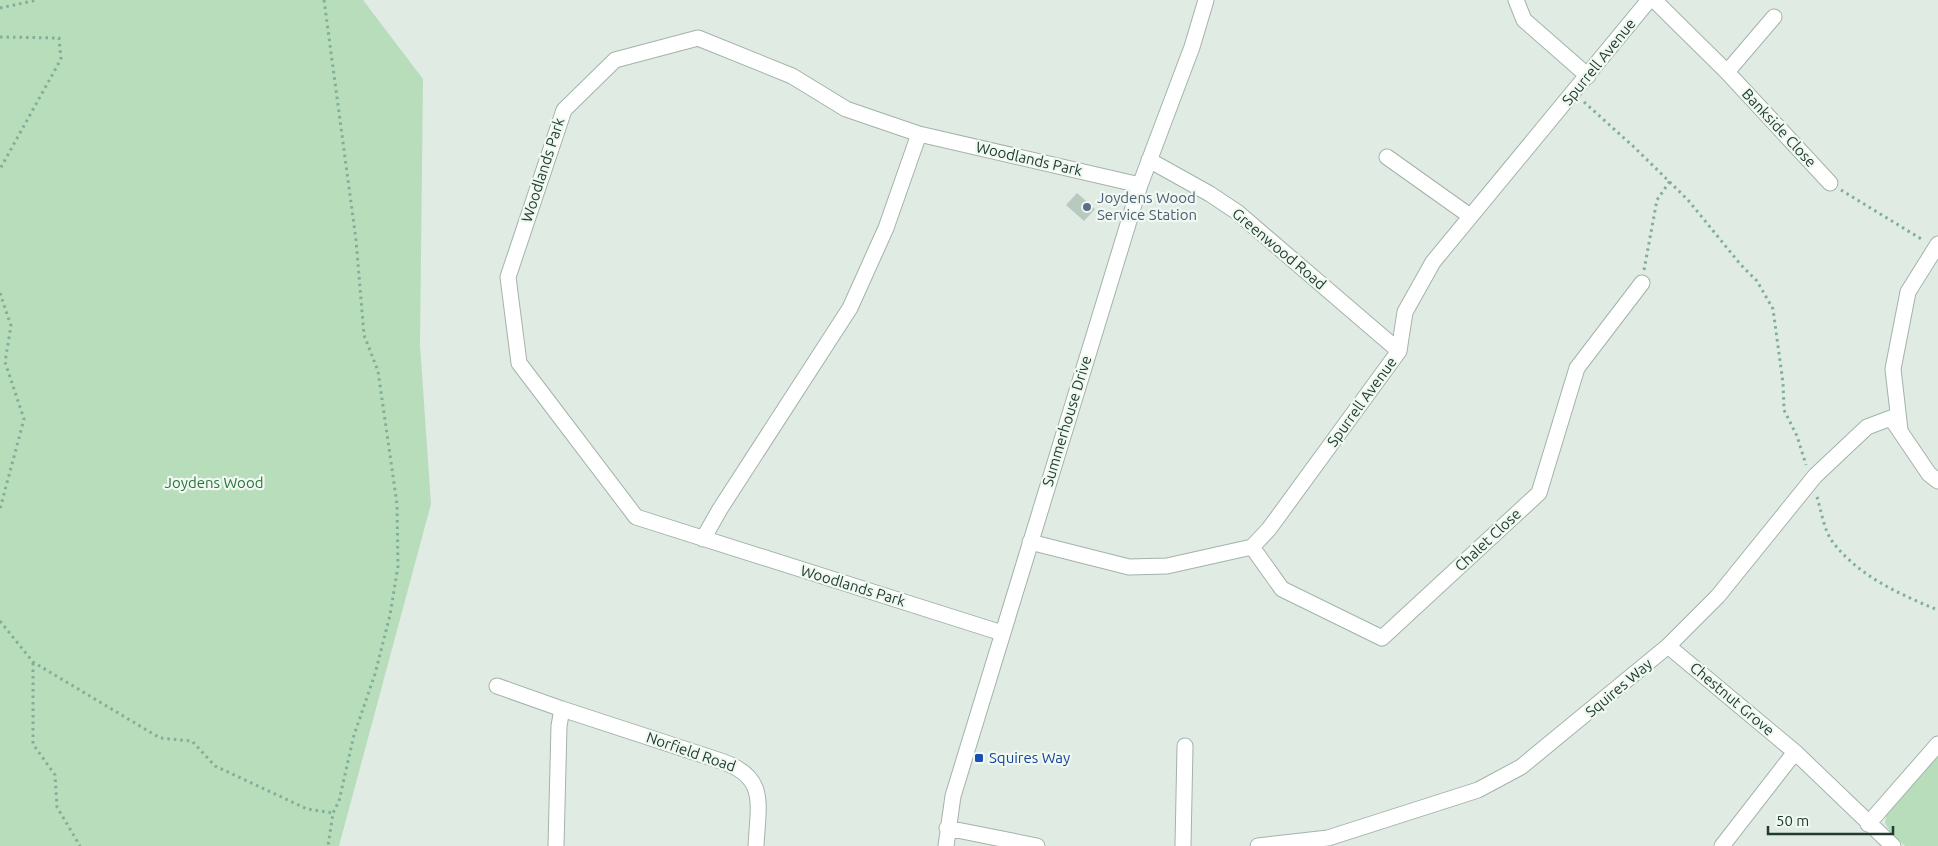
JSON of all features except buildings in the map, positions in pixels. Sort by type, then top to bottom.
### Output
[{"type":"street","name":"Summerhouse Drive","points":[[946,846],[947,828],[953,796],[1002,633],[1140,184],[1192,47],[1206,0]]},
{"type":"street","points":[[1516,0],[1524,20],[1588,76]]},
{"type":"street","name":"Spurrell Avenue","points":[[1252,547],[1270,529],[1399,351],[1405,312],[1433,262],[1649,0]]},
{"type":"street","name":"Bankside Close","points":[[1654,0],[1727,72],[1830,183]]},
{"type":"street","points":[[1727,72],[1774,17]]},
{"type":"street","name":"Woodlands Park","points":[[1002,633],[636,517],[519,363],[508,277],[564,110],[614,60],[698,38],[792,76],[846,109],[919,134],[1140,184]]},
{"type":"street","points":[[704,539],[720,510],[850,308],[886,228],[919,134]]},
{"type":"street","points":[[1387,157],[1470,216]]},
{"type":"street","name":"Greenwood Road","points":[[1149,160],[1210,194],[1237,212],[1399,351]]},
{"type":"street","points":[[1937,246],[1908,292],[1893,369],[1900,431],[1929,474],[1938,481]]},
{"type":"street","name":"Chalet Close","points":[[1252,547],[1282,590],[1382,638],[1539,493],[1577,368],[1642,283]]},
{"type":"street","name":"Squires Way","points":[[1258,846],[1328,838],[1478,790],[1521,767],[1668,646],[1718,596],[1811,480],[1867,427],[1891,418],[1900,431]]},
{"type":"street","points":[[1030,542],[1129,567],[1167,566],[1252,547]]},
{"type":"street","name":"Chestnut Grove","points":[[1668,646],[1795,752],[1893,846]]},
{"type":"street","name":"Norfield Road","points":[[497,686],[721,761],[744,771],[750,777],[757,793],[756,846]]},
{"type":"street","points":[[556,846],[559,726],[562,709]]},
{"type":"street","points":[[1868,824],[1938,744]]},
{"type":"street","points":[[1183,846],[1185,746]]},
{"type":"street","points":[[1722,846],[1795,752]]},
{"type":"street","points":[[947,828],[1038,846]]},
{"type":"path","points":[[0,8],[37,0]]},
{"type":"path","points":[[324,0],[356,240],[364,335],[378,371],[396,504],[398,566],[390,615],[375,674],[354,735],[339,801],[333,813],[328,846]]},
{"type":"path","points":[[0,37],[59,38],[61,59],[0,169]]},
{"type":"path","points":[[1575,92],[1688,200],[1741,265],[1757,281],[1773,308],[1783,383],[1784,410],[1797,436],[1831,540],[1865,574],[1904,596],[1938,610]]},
{"type":"path","points":[[1642,283],[1656,200],[1670,182]]},
{"type":"path","points":[[1830,183],[1937,246]]},
{"type":"path","points":[[0,293],[11,326],[5,362],[24,419],[0,509]]},
{"type":"path","points":[[0,621],[34,662],[160,738],[192,740],[215,766],[307,809],[333,813]]},
{"type":"path","points":[[34,662],[33,744],[55,775],[57,807],[80,846]]},
{"type":"green space","name":"Joydens Wood","points":[[0,0],[363,0],[423,79],[420,345],[431,504],[339,846],[0,846]]},
{"type":"green space","points":[[1938,754],[1938,846],[1905,846],[1891,833],[1885,823],[1887,812]]},
{"type":"place","name":"Joydens Wood Service Station","points":[[1087,207]]},
{"type":"place","name":"Squires Way","points":[[979,758]]}]
